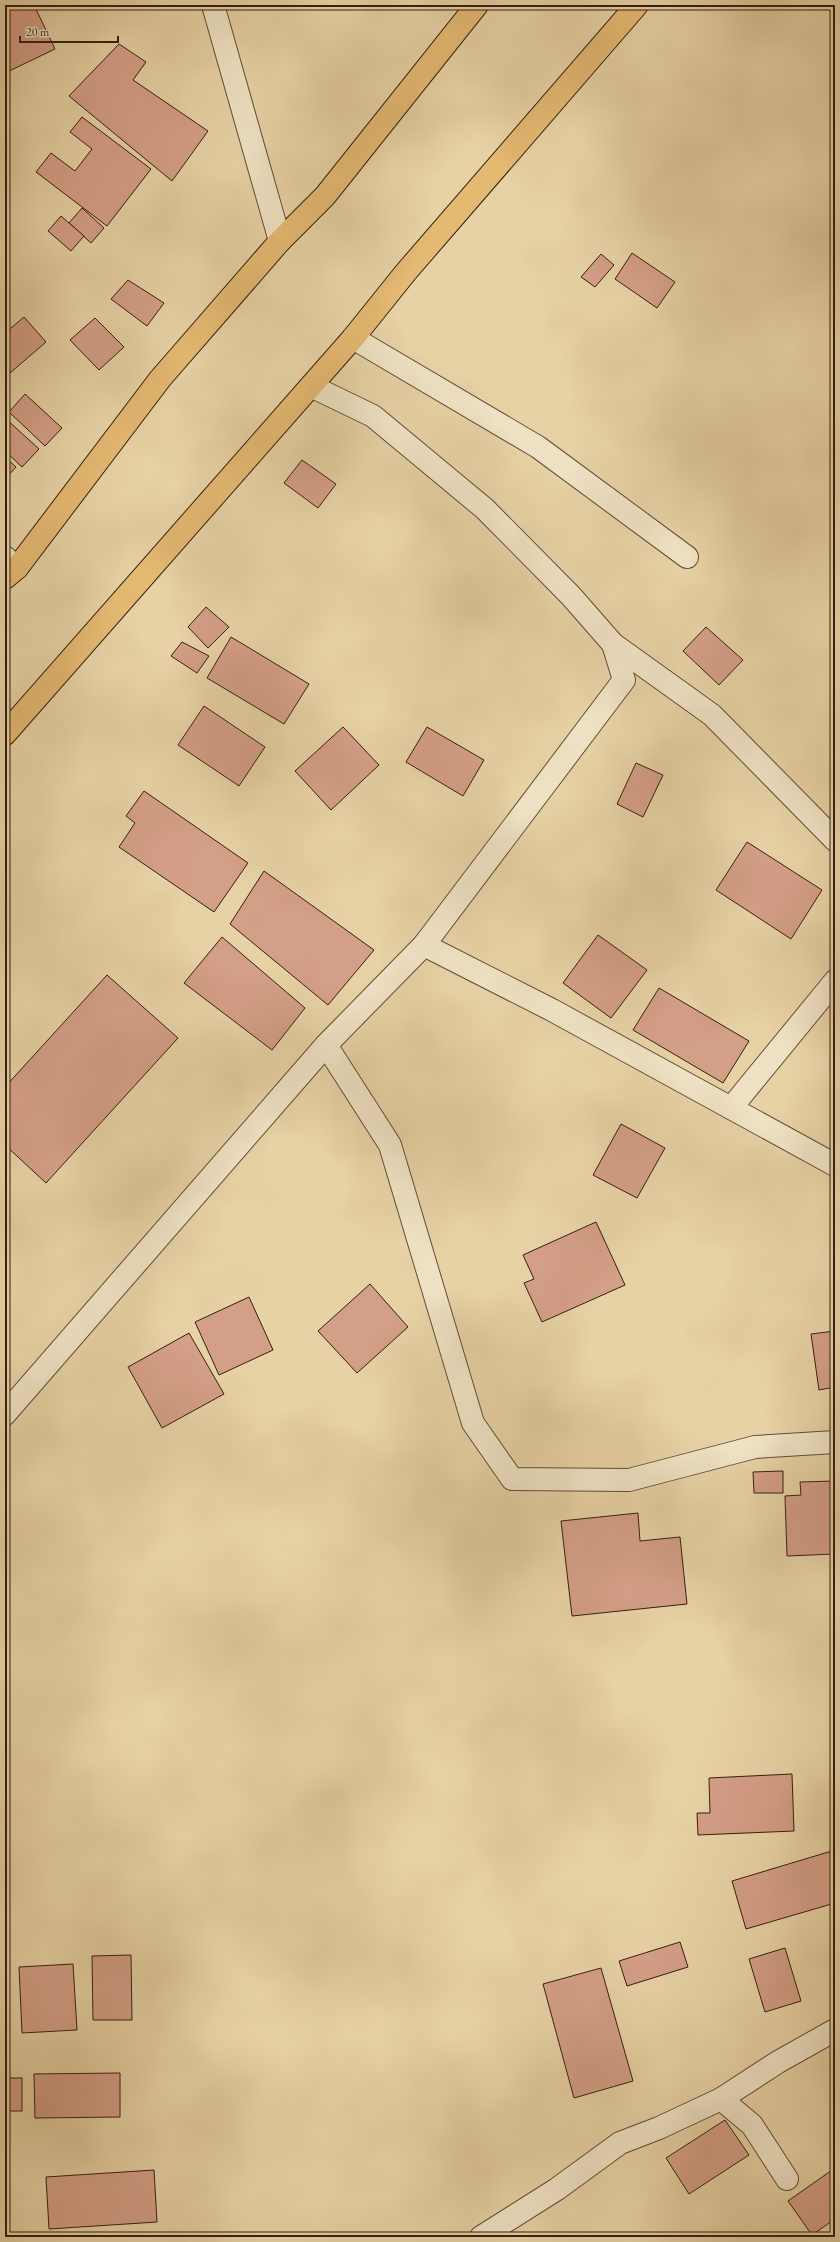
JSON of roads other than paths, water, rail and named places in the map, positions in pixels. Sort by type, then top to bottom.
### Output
[{"type":"main road","points":[[9,568],[160,379],[280,241],[325,196],[477,5]]},
{"type":"main road","points":[[5,734],[353,338],[406,272],[637,5]]},
{"type":"street","points":[[213,5],[280,241]]},
{"type":"street","points":[[353,338],[538,447],[687,557]]},
{"type":"street","points":[[311,386],[373,416],[485,509],[571,596],[613,644],[712,715],[835,840]]},
{"type":"street","points":[[5,1414],[326,1045],[424,945],[624,680],[613,644]]},
{"type":"street","points":[[424,945],[552,1010],[835,1165]]},
{"type":"street","points":[[731,1108],[835,981]]},
{"type":"street","points":[[326,1045],[390,1145],[473,1423],[512,1479],[629,1480],[754,1447],[835,1442]]},
{"type":"street","points":[[481,2237],[557,2189],[620,2143],[658,2128],[721,2099],[778,2062],[835,2030]]},
{"type":"street","points":[[721,2099],[752,2124],[787,2179]]}]
